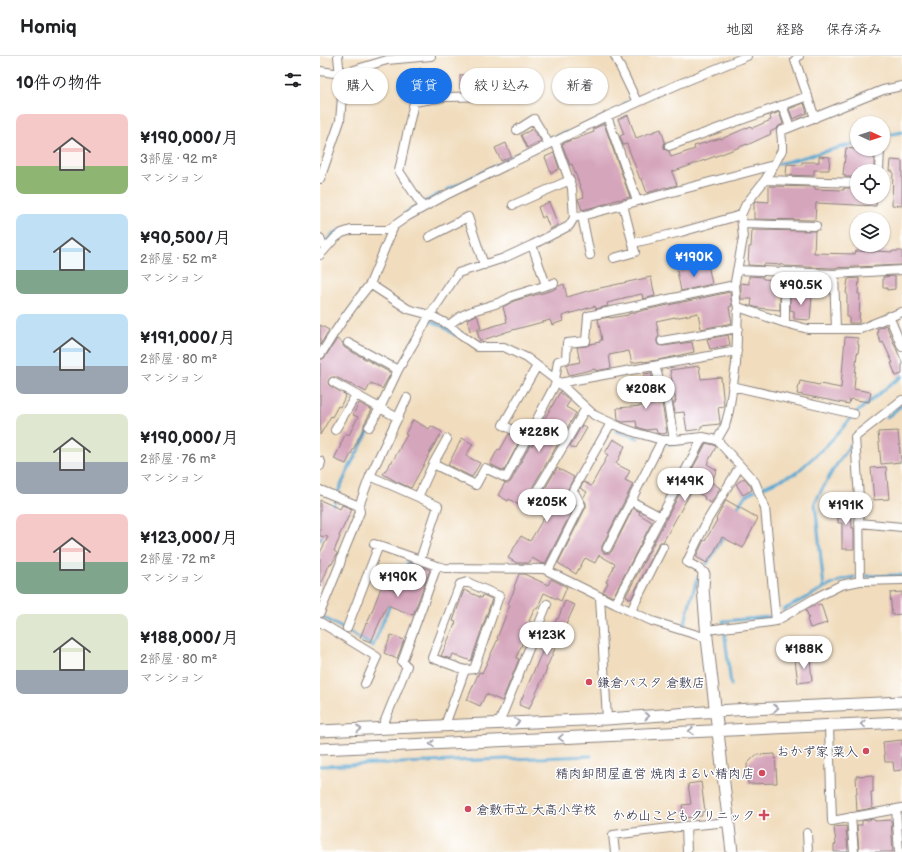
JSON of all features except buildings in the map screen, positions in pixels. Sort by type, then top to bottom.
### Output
[{"type":"street","points":[[338,56],[340,68]]},
{"type":"street","points":[[353,68],[387,60],[431,56]]},
{"type":"street","points":[[615,56],[636,100]]},
{"type":"street","points":[[320,255],[323,244],[346,231],[388,230],[421,205],[460,188],[607,116],[636,100],[747,56]]},
{"type":"street","points":[[799,56],[795,60],[816,118]]},
{"type":"street","points":[[320,71],[332,71]]},
{"type":"street","points":[[717,440],[725,426],[729,411],[736,364],[738,308],[735,285],[743,238],[741,220],[746,204],[765,180],[782,150],[781,131],[883,90],[902,86]]},
{"type":"street","points":[[669,146],[808,96]]},
{"type":"street","points":[[320,179],[340,121],[341,104]]},
{"type":"street","points":[[414,104],[399,171],[421,205]]},
{"type":"street","points":[[782,105],[790,127]]},
{"type":"street","points":[[607,116],[637,201]]},
{"type":"street","points":[[517,130],[534,119],[544,136],[551,143],[570,180],[578,217],[590,255]]},
{"type":"street","points":[[369,427],[398,370],[430,315],[458,273],[504,258],[532,245],[569,226],[578,217],[774,165]]},
{"type":"street","points":[[513,205],[570,180]]},
{"type":"street","points":[[765,180],[850,183]]},
{"type":"street","points":[[614,258],[635,252],[623,205]]},
{"type":"street","points":[[429,237],[468,217],[484,265]]},
{"type":"street","points":[[633,243],[741,220],[816,226]]},
{"type":"street","points":[[320,355],[360,296],[370,284],[394,226]]},
{"type":"street","points":[[448,326],[470,312],[493,305],[512,296],[550,284],[532,245]]},
{"type":"street","points":[[738,270],[834,274],[902,270]]},
{"type":"street","points":[[785,272],[785,323]]},
{"type":"street","points":[[834,274],[836,329]]},
{"type":"street","points":[[370,284],[408,309],[430,315],[478,347],[504,347],[527,358],[557,381],[594,415],[611,423],[637,433],[662,440],[703,437],[717,440],[754,482],[765,508],[776,621]]},
{"type":"street","points":[[433,464],[476,485],[485,468],[506,478],[557,381],[558,360],[566,359],[567,343],[586,341],[588,316],[735,285]]},
{"type":"street","points":[[738,308],[808,329],[860,329],[902,312]]},
{"type":"street","points":[[889,316],[902,347]]},
{"type":"street","points":[[662,341],[738,328]]},
{"type":"street","points":[[348,343],[398,370]]},
{"type":"street","points":[[557,381],[655,366],[737,351]]},
{"type":"street","points":[[527,437],[503,425],[537,366]]},
{"type":"street","points":[[655,366],[668,404],[674,440]]},
{"type":"street","points":[[333,382],[398,418]]},
{"type":"street","points":[[732,386],[854,414]]},
{"type":"street","points":[[335,430],[356,395]]},
{"type":"street","points":[[320,613],[360,512],[359,506],[370,476],[407,398]]},
{"type":"street","points":[[860,581],[859,499],[855,437],[902,400]]},
{"type":"street","points":[[538,489],[586,408]]},
{"type":"street","points":[[548,571],[581,505],[574,490],[611,423]]},
{"type":"street","points":[[615,604],[703,437]]},
{"type":"street","points":[[418,497],[433,464],[447,439]]},
{"type":"street","points":[[607,548],[662,440]]},
{"type":"street","points":[[320,461],[320,466]]},
{"type":"street","points":[[732,852],[702,588],[704,574],[700,569],[687,562],[707,521],[740,466]]},
{"type":"street","points":[[370,476],[438,506],[420,560]]},
{"type":"street","points":[[320,490],[359,506]]},
{"type":"street","points":[[630,501],[660,517]]},
{"type":"street","points":[[859,524],[902,527]]},
{"type":"street","points":[[347,628],[376,545],[445,568],[544,569],[652,621],[707,634],[724,628],[776,621],[841,585],[860,581],[902,580]]},
{"type":"street","points":[[631,611],[663,547]]},
{"type":"street","points":[[382,728],[408,666],[402,662],[437,566]]},
{"type":"street","points":[[467,582],[500,596],[474,669],[465,670],[432,658],[460,584],[467,582]]},
{"type":"street","points":[[600,597],[607,719]]},
{"type":"street","points":[[499,723],[547,604]]},
{"type":"street","points":[[320,622],[377,657],[365,684]]},
{"type":"street","points":[[445,725],[465,670]]},
{"type":"street","points":[[320,731],[607,719],[716,711],[902,702]]},
{"type":"street","points":[[320,749],[902,722]]},
{"type":"street","points":[[828,726],[832,820],[899,808],[899,852]]},
{"type":"street","points":[[851,817],[854,852]]},
{"type":"street","points":[[615,852],[613,835],[729,822]]},
{"type":"street","points":[[686,826],[687,852]]},
{"type":"street","points":[[807,833],[808,852]]},
{"type":"path","points":[[420,68],[422,57]]},
{"type":"waterway","points":[[624,104],[657,90]]},
{"type":"waterway","points":[[447,190],[514,156],[566,132]]},
{"type":"waterway","points":[[890,135],[902,132]]},
{"type":"waterway","points":[[778,164],[850,145]]},
{"type":"waterway","points":[[406,213],[439,194]]},
{"type":"waterway","points":[[320,249],[333,234],[340,230]]},
{"type":"waterway","points":[[429,320],[442,326],[455,335]]},
{"type":"waterway","points":[[761,488],[796,473],[827,445],[856,413],[902,376]]},
{"type":"waterway","points":[[886,418],[902,405]]},
{"type":"waterway","points":[[338,492],[371,427]]},
{"type":"waterway","points":[[616,431],[638,438]]},
{"type":"waterway","points":[[668,444],[683,443]]},
{"type":"waterway","points":[[783,610],[824,588],[815,502],[833,470],[850,445]]},
{"type":"waterway","points":[[737,509],[744,497],[755,490]]},
{"type":"waterway","points":[[332,508],[335,502]]},
{"type":"waterway","points":[[320,540],[323,532]]},
{"type":"waterway","points":[[706,565],[725,534]]},
{"type":"waterway","points":[[395,593],[408,561],[431,568]]},
{"type":"waterway","points":[[440,571],[449,572]]},
{"type":"waterway","points":[[867,576],[902,575]]},
{"type":"waterway","points":[[684,627],[698,577]]},
{"type":"waterway","points":[[824,588],[842,580],[854,577]]},
{"type":"waterway","points":[[323,617],[373,646],[391,602]]},
{"type":"waterway","points":[[731,685],[723,621],[770,617]]},
{"type":"waterway","points":[[320,766],[591,756]]},
{"type":"place","name":"鎌倉パスタ 倉敷店","points":[[589,682]]},
{"type":"place","name":"おかず家 菜入","points":[[866,751]]},
{"type":"place","name":"精肉卸問屋直営 焼肉まるい精肉店","points":[[762,773]]},
{"type":"place","name":"倉敷市立 大高小学校","points":[[468,809]]},
{"type":"place","name":"かめ山こどもクリニック","points":[[764,815]]}]
